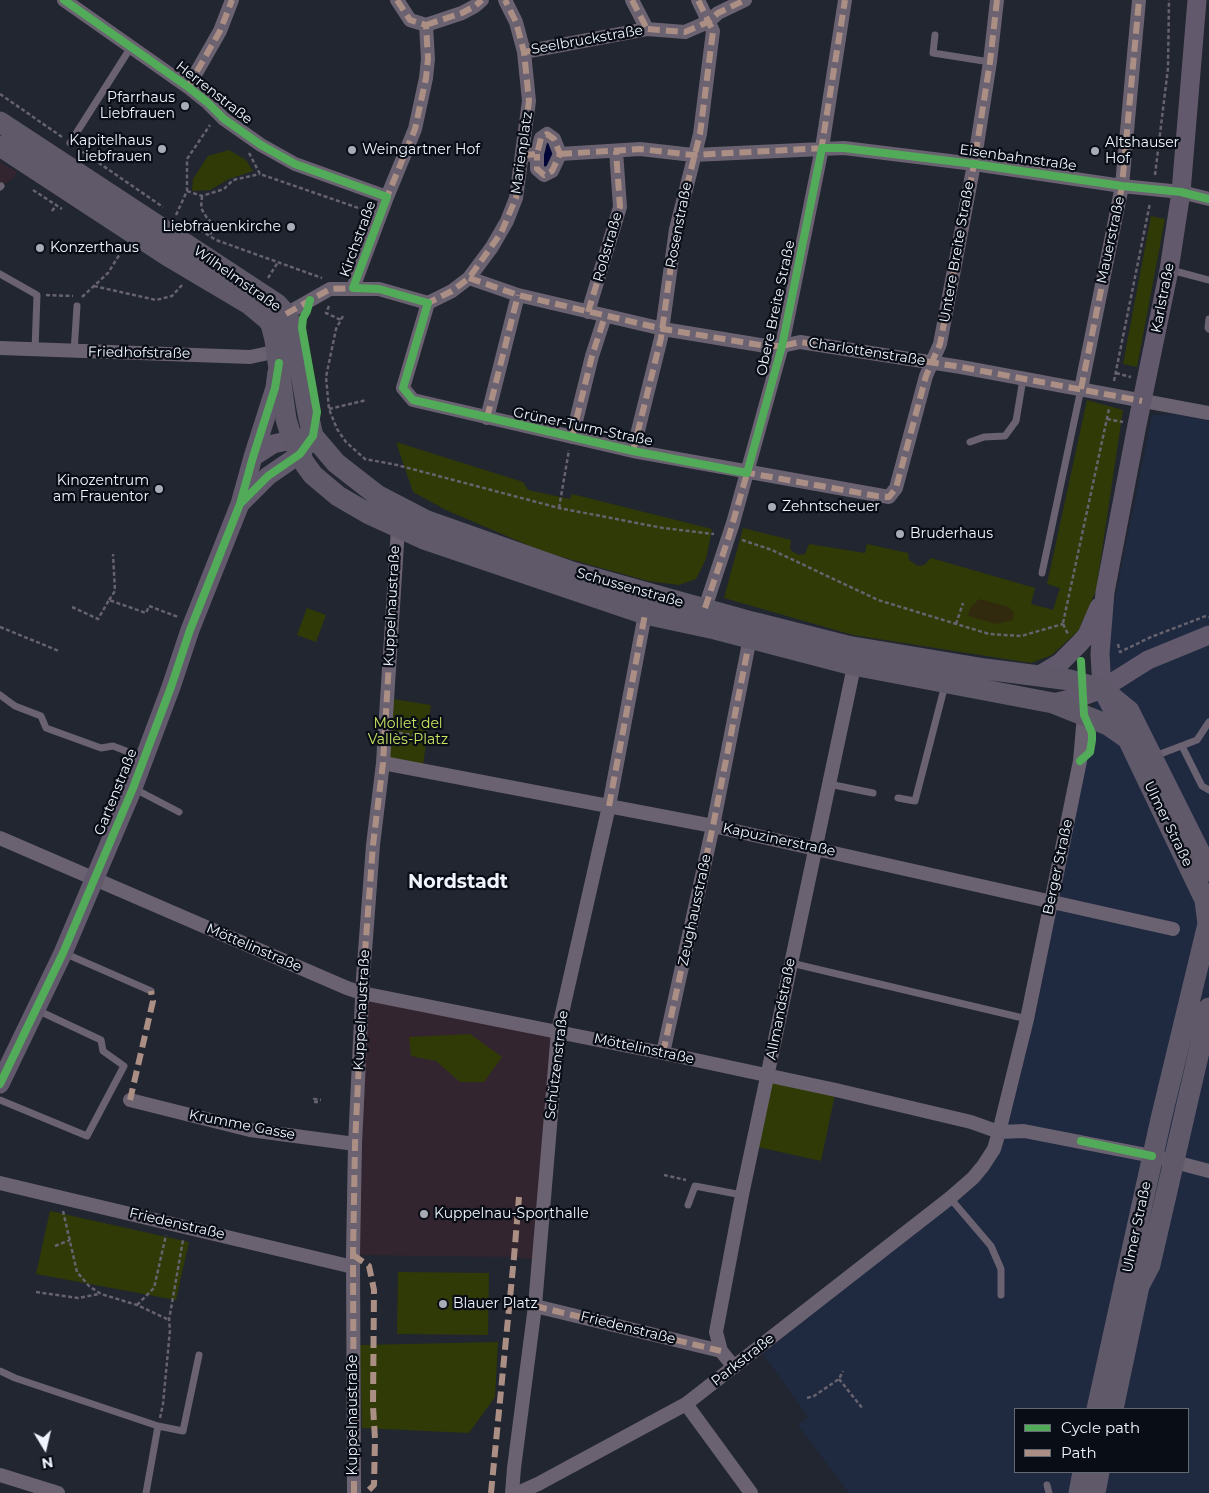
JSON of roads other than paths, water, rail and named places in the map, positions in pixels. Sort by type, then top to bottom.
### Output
[{"type":"main road","name":"Karlstraße","points":[[1102,689],[1100,654],[1105,592],[1169,270],[1181,192],[1197,0]]},
{"type":"main road","name":"Wilhelmstraße","points":[[0,122],[260,291],[277,304],[278,319],[267,319],[249,304],[168,256],[0,146]]},
{"type":"main road","name":"Schussenstraße","points":[[278,319],[278,357],[286,419],[296,446],[313,475],[338,496],[398,528],[644,619],[715,629],[856,656],[1076,681],[1102,689]]},
{"type":"main road","name":"Schussenstraße","points":[[278,319],[293,329],[308,414],[314,436],[336,463],[359,482],[377,495],[427,521],[569,571],[752,622],[856,656],[945,682],[1053,703],[1108,725],[1128,739]]},
{"type":"main road","points":[[253,457],[275,388],[278,357]]},
{"type":"main road","name":"Gartenstraße","points":[[240,504],[296,446],[314,436]]},
{"type":"main road","name":"Gartenstraße","points":[[2,1075],[64,953],[133,788],[194,620],[240,504],[253,457],[273,444],[296,446]]},
{"type":"main road","name":"Karlstraße","points":[[1038,676],[1060,663],[1087,635],[1105,592]]},
{"type":"main road","name":"Schussenstraße","points":[[1053,703],[1083,696],[1102,689],[1148,660],[1209,635]]},
{"type":"main road","name":"Ulmer Straße","points":[[1102,689],[1205,900],[1208,924],[1152,1156],[1124,1322]]},
{"type":"main road","name":"Ulmer Straße","points":[[1102,689],[1129,711],[1209,871]]},
{"type":"main road","name":"Ulmer Straße","points":[[1129,1298],[1139,1286],[1150,1265],[1209,1008]]},
{"type":"main road","points":[[1097,1408],[1124,1322]]},
{"type":"main road","points":[[1113,1408],[1124,1322]]},
{"type":"main road","points":[[1078,1493],[1083,1473]]},
{"type":"main road","points":[[1095,1493],[1099,1473]]},
{"type":"street","name":"Herrenstraße","points":[[64,0],[188,87],[224,119],[261,144],[295,164],[387,197]]},
{"type":"street","points":[[188,87],[220,31],[232,0]]},
{"type":"street","points":[[397,0],[410,20],[426,25],[462,13],[476,6],[482,0]]},
{"type":"street","name":"Marienplatz","points":[[428,303],[469,278],[492,247],[507,221],[530,155],[529,101],[524,52],[516,22],[505,0]]},
{"type":"street","points":[[632,0],[647,29]]},
{"type":"street","name":"Rosenstraße","points":[[633,451],[662,329],[676,229],[693,155],[700,134],[713,31],[698,0]]},
{"type":"street","name":"Seelbruckstraße","points":[[524,52],[647,29],[685,32],[708,22],[718,13],[745,0]]},
{"type":"street","name":"Obere Breite Straße","points":[[704,608],[729,536],[782,346],[822,148],[845,0]]},
{"type":"street","name":"Untere Breite Straße","points":[[889,497],[896,488],[926,376],[940,344],[974,164],[990,62],[997,0]]},
{"type":"street","name":"Mauerstraße","points":[[1081,389],[1122,186],[1139,0]]},
{"type":"street","name":"Kirchstraße","points":[[353,288],[415,129],[426,78],[428,59],[426,25]]},
{"type":"street","points":[[547,134],[554,139],[560,154],[552,170],[544,175],[530,155],[541,138],[547,134]]},
{"type":"street","name":"Eisenbahnstraße","points":[[560,154],[640,149],[693,155],[844,148],[974,164],[1122,186],[1153,188],[1209,199]]},
{"type":"street","name":"Roßstraße","points":[[588,312],[620,207],[616,151]]},
{"type":"street","name":"Charlottenstraße","points":[[469,278],[518,295],[662,329],[766,346],[782,346],[800,342],[932,362],[1209,413]]},
{"type":"street","points":[[278,319],[330,289],[379,289],[428,303]]},
{"type":"street","points":[[487,418],[518,295]]},
{"type":"street","name":"Grüner-Turm-Straße","points":[[428,303],[403,388],[413,400],[633,451],[889,497]]},
{"type":"street","points":[[572,437],[592,356],[605,316]]},
{"type":"street","name":"Friedhofstraße","points":[[0,348],[74,352],[278,357]]},
{"type":"street","name":"Kuppelnaustraße","points":[[354,1493],[353,1267],[355,1144],[362,993],[373,845],[383,763],[398,528]]},
{"type":"street","points":[[704,608],[715,629]]},
{"type":"street","name":"Schützenstraße","points":[[512,1493],[535,1306],[558,1031],[609,806],[644,619]]},
{"type":"street","name":"Zeughausstraße","points":[[663,1053],[713,826],[748,648]]},
{"type":"street","name":"Allmandstraße","points":[[734,1367],[721,1351],[716,1332],[742,1195],[856,656]]},
{"type":"street","name":"Berger Straße","points":[[999,1132],[1027,1019],[1080,761],[1084,715]]},
{"type":"street","name":"Kapuzinerstraße","points":[[383,763],[713,826],[1173,928]]},
{"type":"street","name":"Möttelinstraße","points":[[0,838],[362,993],[558,1031],[836,1090],[970,1122],[999,1132],[1024,1131],[1152,1156],[1209,1171]]},
{"type":"street","name":"Krumme Gasse","points":[[130,1100],[250,1130],[355,1144]]},
{"type":"street","name":"Parkstraße","points":[[518,1493],[686,1404],[950,1198],[973,1178],[983,1166],[994,1149],[999,1132]]},
{"type":"street","name":"Friedenstraße","points":[[0,1183],[353,1267]]},
{"type":"street","name":"Friedenstraße","points":[[535,1306],[721,1351]]},
{"type":"street","points":[[686,1404],[750,1493]]},
{"type":"street","points":[[0,1475],[58,1493]]},
{"type":"lane","points":[[935,35],[933,53],[990,62]]},
{"type":"lane","points":[[70,143],[131,46]]},
{"type":"lane","points":[[1169,270],[1209,280]]},
{"type":"lane","points":[[0,274],[37,295],[35,350]]},
{"type":"lane","points":[[74,352],[77,306]]},
{"type":"lane","points":[[1209,319],[1209,329]]},
{"type":"lane","points":[[970,442],[984,437],[1005,436],[1016,422],[1024,379]]},
{"type":"lane","points":[[1042,573],[1081,389]]},
{"type":"lane","points":[[898,798],[915,801],[945,682]]},
{"type":"lane","points":[[0,695],[15,706],[41,716],[46,728],[101,748],[113,746],[144,758]]},
{"type":"lane","points":[[1152,757],[1197,740],[1209,722]]},
{"type":"lane","points":[[1182,746],[1202,786],[1209,790]]},
{"type":"lane","points":[[829,784],[873,793]]},
{"type":"lane","points":[[133,788],[179,812]]},
{"type":"lane","points":[[64,953],[151,992]]},
{"type":"lane","points":[[791,963],[1027,1019]]},
{"type":"lane","points":[[0,1100],[86,1136],[124,1066],[103,1051],[101,1040],[37,1009]]},
{"type":"lane","points":[[688,1205],[695,1186],[742,1195]]},
{"type":"lane","points":[[950,1198],[991,1246],[1001,1269],[1001,1295]]},
{"type":"lane","points":[[0,1371],[24,1382],[158,1426],[183,1431],[199,1355]]},
{"type":"lane","points":[[146,1493],[158,1426]]},
{"type":"place","name":"Pfarrhaus Liebfrauen","points":[[185,106]]},
{"type":"place","name":"Kapitelhaus Liebfrauen","points":[[162,149]]},
{"type":"place","name":"Weingartner Hof","points":[[352,150]]},
{"type":"place","name":"Altshauser Hof","points":[[1095,151]]},
{"type":"place","name":"Liebfrauenkirche","points":[[291,227]]},
{"type":"place","name":"Konzerthaus","points":[[40,248]]},
{"type":"place","name":"Kinozentrum am Frauentor","points":[[159,489]]},
{"type":"place","name":"Zehntscheuer","points":[[772,507]]},
{"type":"place","name":"Bruderhaus","points":[[900,534]]},
{"type":"place","name":"Kuppelnau-Sporthalle","points":[[424,1214]]},
{"type":"place","name":"Blauer Platz","points":[[443,1304]]},
{"type":"district","name":"Nordstadt","points":[[458,882]]},
{"type":"park label","name":"Mollet del Vallès-Platz","points":[[408,732]]}]
